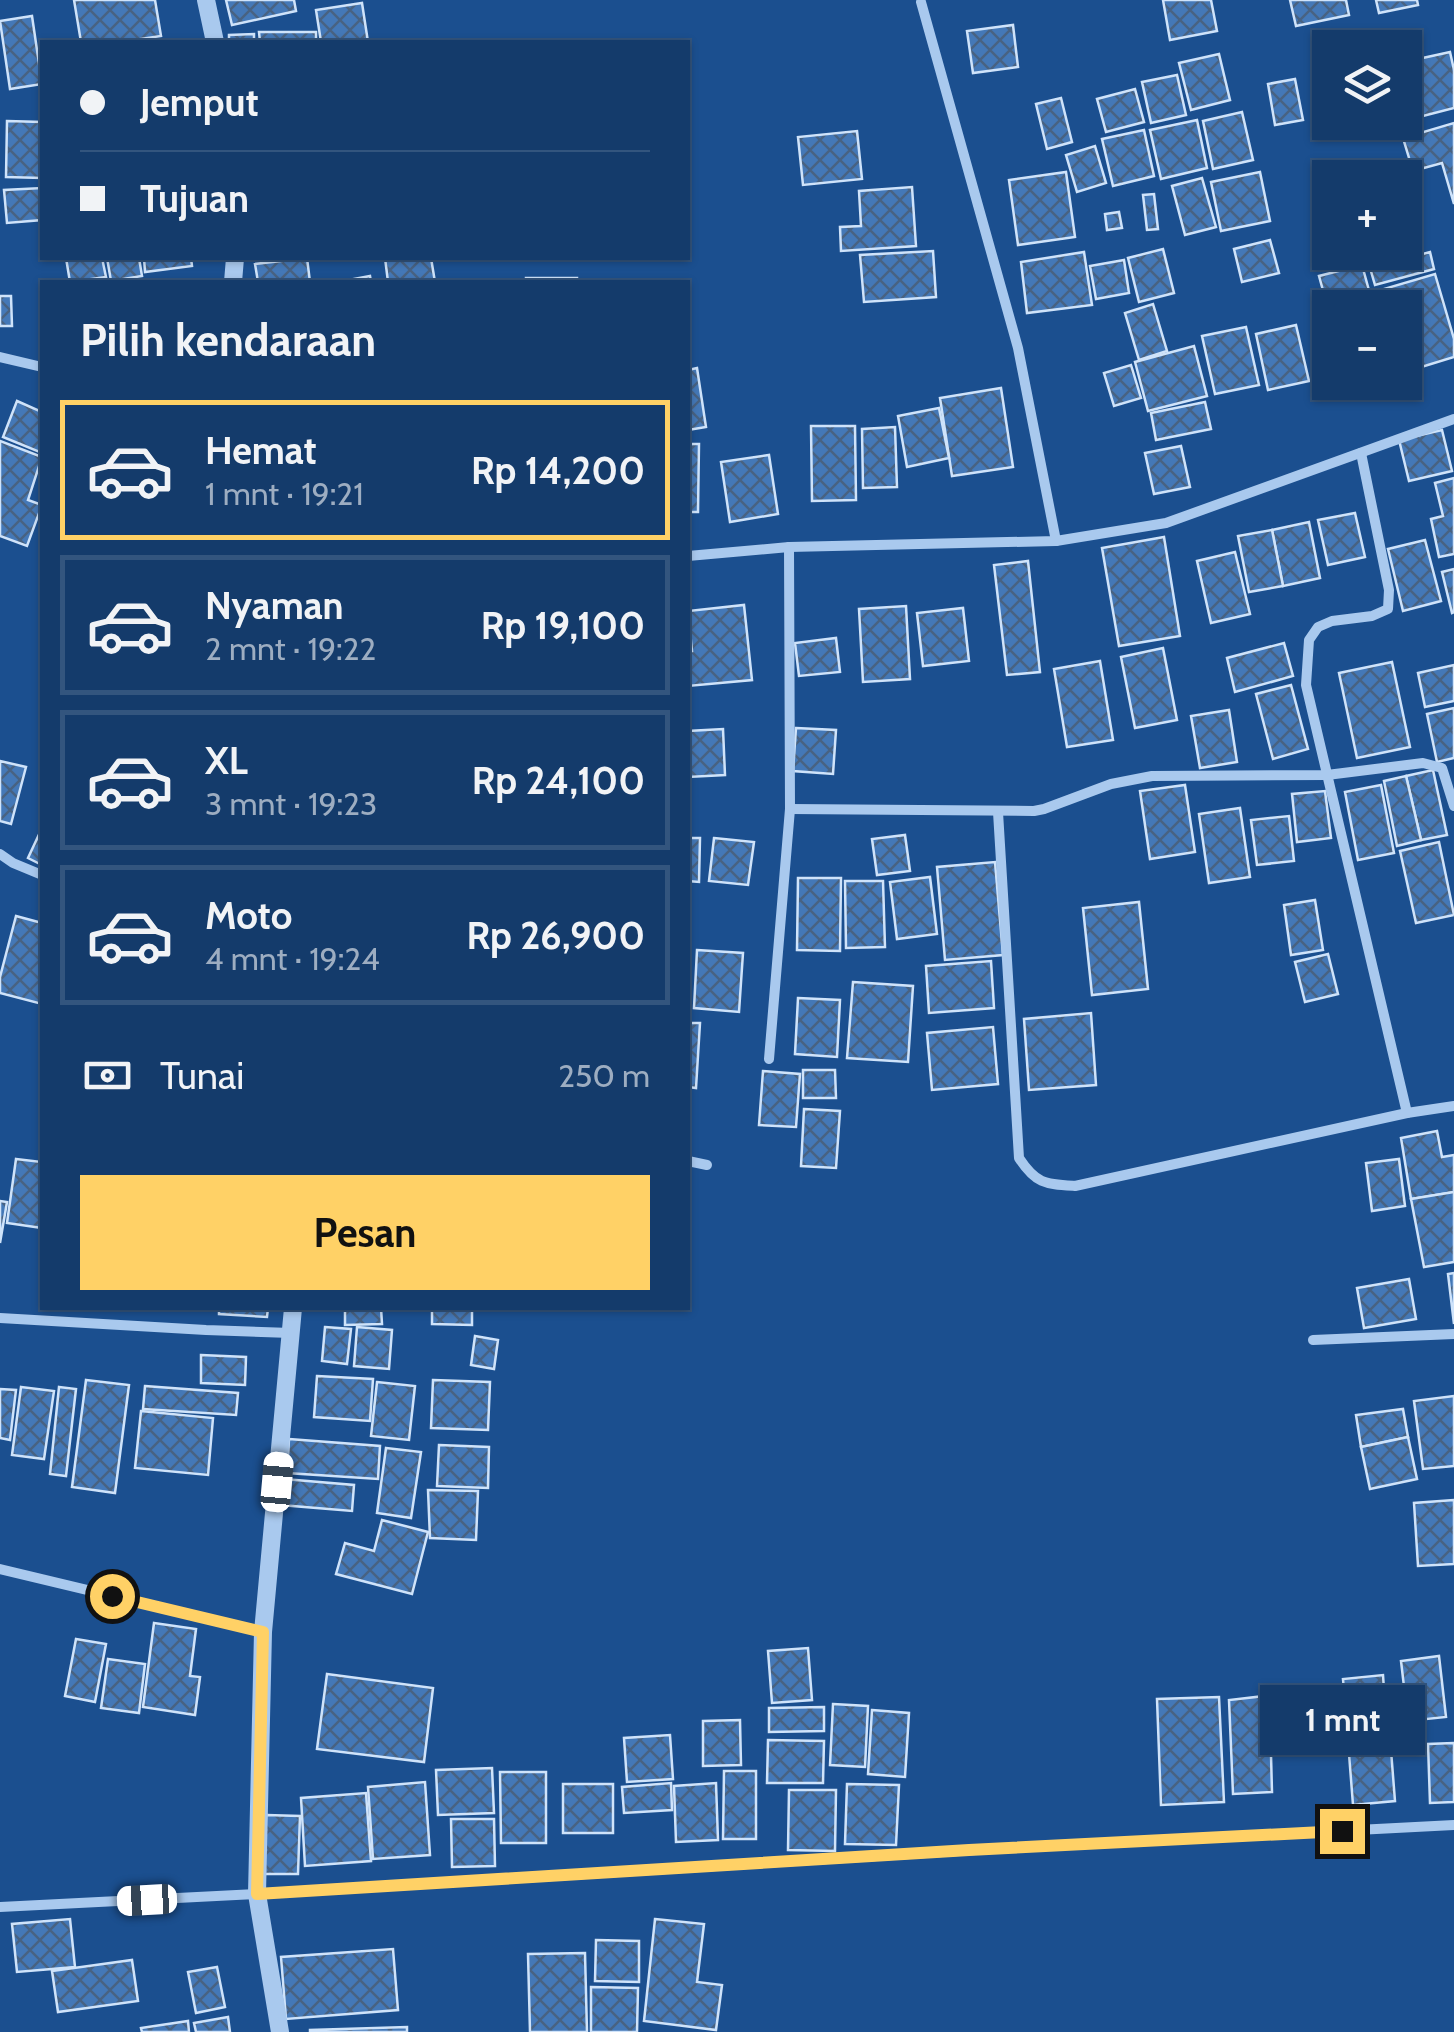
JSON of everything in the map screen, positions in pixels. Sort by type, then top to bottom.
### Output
[{"type":"street","points":[[206,0],[215,40]]},
{"type":"street","points":[[921,2],[1018,348],[1056,541]]},
{"type":"street","points":[[0,357],[40,367]]},
{"type":"street","points":[[690,556],[789,547],[1056,541],[1166,523],[1454,419]]},
{"type":"street","points":[[1360,453],[1390,604],[1388,609],[1372,616],[1332,621],[1318,627],[1309,640],[1306,685],[1407,1113]]},
{"type":"street","points":[[770,1059],[790,809],[789,547]]},
{"type":"street","points":[[790,809],[1044,809],[1111,784],[1152,776],[1327,776],[1424,764],[1438,766],[1446,774],[1454,806]]},
{"type":"street","points":[[998,812],[1019,1158],[1039,1180],[1075,1186],[1454,1106]]},
{"type":"street","points":[[0,854],[40,874]]},
{"type":"street","points":[[690,1161],[707,1165]]},
{"type":"street","points":[[280,2032],[257,1894],[263,1632],[293,1310]]},
{"type":"street","points":[[0,1318],[291,1332]]},
{"type":"street","points":[[1313,1340],[1454,1334]]},
{"type":"street","points":[[0,1569],[263,1632]]},
{"type":"street","points":[[0,1907],[1454,1825]]},
{"type":"building","points":[[74,0],[155,0],[161,36],[81,40]]},
{"type":"building","points":[[226,0],[294,0],[296,11],[232,25]]},
{"type":"building","points":[[1163,0],[1211,0],[1217,31],[1170,40]]},
{"type":"building","points":[[1290,0],[1346,0],[1349,15],[1296,26]]},
{"type":"building","points":[[1376,0],[1417,0],[1418,5],[1379,13]]},
{"type":"building","points":[[362,3],[368,40],[321,40],[316,10]]},
{"type":"building","points":[[32,16],[40,84],[10,89],[0,21]]},
{"type":"building","points":[[1013,25],[1018,67],[973,73],[967,31]]},
{"type":"building","points":[[259,32],[316,32],[316,40],[260,40]]},
{"type":"building","points":[[254,34],[254,40],[229,40],[229,35]]},
{"type":"building","points":[[1450,52],[1454,108],[1423,116],[1422,58]]},
{"type":"building","points":[[1219,54],[1230,100],[1191,110],[1179,63]]},
{"type":"building","points":[[1177,75],[1186,115],[1151,123],[1142,82]]},
{"type":"building","points":[[1295,79],[1303,120],[1275,125],[1268,84]]},
{"type":"building","points":[[1135,89],[1144,122],[1106,132],[1097,99]]},
{"type":"building","points":[[1061,98],[1072,142],[1047,149],[1036,104]]},
{"type":"building","points":[[1242,112],[1253,160],[1213,169],[1203,121]]},
{"type":"building","points":[[1197,120],[1207,168],[1161,179],[1150,130]]},
{"type":"building","points":[[7,121],[40,122],[40,178],[6,177]]},
{"type":"building","points":[[1454,123],[1454,204],[1442,163],[1422,169],[1422,160],[1410,160],[1404,140],[1422,140],[1422,132]]},
{"type":"building","points":[[1144,130],[1154,176],[1113,186],[1102,139]]},
{"type":"building","points":[[857,131],[862,179],[803,185],[798,137]]},
{"type":"building","points":[[1095,146],[1106,183],[1077,192],[1066,155]]},
{"type":"building","points":[[1066,172],[1075,237],[1018,245],[1009,180]]},
{"type":"building","points":[[1260,172],[1270,221],[1221,231],[1211,182]]},
{"type":"building","points":[[1202,178],[1216,227],[1185,235],[1172,186]]},
{"type":"building","points":[[912,187],[916,246],[841,251],[840,227],[861,226],[859,191]]},
{"type":"building","points":[[40,188],[40,220],[7,223],[4,190]]},
{"type":"building","points":[[1154,194],[1158,229],[1147,230],[1143,195]]},
{"type":"building","points":[[1119,212],[1122,228],[1107,230],[1105,214]]},
{"type":"building","points":[[1270,240],[1279,273],[1242,282],[1234,249]]},
{"type":"building","points":[[1163,249],[1174,293],[1139,302],[1128,258]]},
{"type":"building","points":[[933,251],[936,297],[864,302],[860,255]]},
{"type":"building","points":[[1084,252],[1092,305],[1027,313],[1021,262]]},
{"type":"building","points":[[1430,252],[1434,269],[1375,285],[1371,270],[1422,270],[1422,254]]},
{"type":"building","points":[[66,260],[102,260],[106,277],[70,280]]},
{"type":"building","points":[[107,260],[139,260],[142,276],[111,280]]},
{"type":"building","points":[[144,260],[191,260],[192,266],[145,272]]},
{"type":"building","points":[[307,260],[310,280],[258,280],[255,264]]},
{"type":"building","points":[[385,260],[431,260],[435,280],[388,280]]},
{"type":"building","points":[[1124,260],[1129,293],[1096,299],[1090,266]]},
{"type":"building","points":[[1363,270],[1369,290],[1323,290],[1319,276]]},
{"type":"building","points":[[1435,274],[1454,339],[1454,357],[1422,367],[1422,290],[1380,290]]},
{"type":"building","points":[[526,278],[577,278],[577,280]]},
{"type":"building","points":[[0,296],[11,296],[12,326],[0,326]]},
{"type":"building","points":[[1153,304],[1167,351],[1139,360],[1125,313]]},
{"type":"building","points":[[1296,325],[1309,381],[1268,390],[1256,334]]},
{"type":"building","points":[[1246,327],[1259,385],[1215,394],[1202,336]]},
{"type":"building","points":[[1194,346],[1207,396],[1148,411],[1135,362]]},
{"type":"building","points":[[1131,365],[1141,398],[1114,406],[1104,373]]},
{"type":"building","points":[[697,368],[706,427],[690,430],[690,370]]},
{"type":"building","points":[[1001,388],[1013,467],[952,476],[940,398]]},
{"type":"building","points":[[17,401],[40,411],[40,452],[3,437]]},
{"type":"building","points":[[1205,402],[1211,429],[1156,440],[1151,413]]},
{"type":"building","points":[[939,408],[949,458],[907,467],[898,416]]},
{"type":"building","points":[[811,426],[855,426],[856,500],[812,501]]},
{"type":"building","points":[[895,427],[897,487],[863,488],[862,429]]},
{"type":"building","points":[[1442,430],[1452,471],[1409,481],[1399,440]]},
{"type":"building","points":[[0,441],[40,456],[28,500],[40,504],[40,510],[27,546],[0,536]]},
{"type":"building","points":[[690,444],[699,444],[698,512],[690,512]]},
{"type":"building","points":[[1181,446],[1190,487],[1154,494],[1145,453]]},
{"type":"building","points":[[769,455],[778,514],[730,522],[721,462]]},
{"type":"building","points":[[1454,478],[1454,554],[1439,557],[1431,519],[1443,516],[1435,483]]},
{"type":"building","points":[[1355,513],[1365,557],[1328,565],[1318,520]]},
{"type":"building","points":[[1309,522],[1320,578],[1283,586],[1272,530]]},
{"type":"building","points":[[1272,530],[1283,586],[1249,592],[1238,536]]},
{"type":"building","points":[[1164,537],[1180,636],[1119,646],[1102,548]]},
{"type":"building","points":[[1425,540],[1441,601],[1403,611],[1388,549]]},
{"type":"building","points":[[1235,552],[1250,614],[1211,623],[1197,561]]},
{"type":"building","points":[[1028,561],[1040,672],[1007,675],[994,565]]},
{"type":"building","points":[[1454,569],[1454,612],[1452,613],[1442,572]]},
{"type":"building","points":[[744,605],[752,680],[690,686],[690,611]]},
{"type":"building","points":[[906,606],[910,679],[863,682],[859,609]]},
{"type":"building","points":[[963,608],[969,661],[923,666],[917,613]]},
{"type":"building","points":[[836,638],[840,672],[799,676],[795,643]]},
{"type":"building","points":[[1284,643],[1293,676],[1235,692],[1227,658]]},
{"type":"building","points":[[1163,648],[1177,720],[1135,728],[1121,657]]},
{"type":"building","points":[[1100,661],[1113,740],[1067,747],[1054,669]]},
{"type":"building","points":[[1392,662],[1410,747],[1357,758],[1339,673]]},
{"type":"building","points":[[1454,665],[1454,701],[1425,707],[1418,673]]},
{"type":"building","points":[[1291,685],[1308,749],[1273,759],[1256,694]]},
{"type":"building","points":[[1454,708],[1454,758],[1437,762],[1427,714]]},
{"type":"building","points":[[1229,710],[1237,762],[1200,768],[1191,716]]},
{"type":"building","points":[[796,728],[836,730],[833,774],[793,771]]},
{"type":"building","points":[[723,729],[725,775],[690,777],[690,731]]},
{"type":"building","points":[[0,761],[26,767],[11,824],[0,821]]},
{"type":"building","points":[[1433,770],[1447,835],[1421,840],[1406,776]]},
{"type":"building","points":[[1406,776],[1421,840],[1397,846],[1384,781]]},
{"type":"building","points":[[1185,785],[1195,852],[1150,859],[1140,791]]},
{"type":"building","points":[[1381,785],[1394,853],[1358,860],[1345,792]]},
{"type":"building","points":[[1325,791],[1331,838],[1297,842],[1292,794]]},
{"type":"building","points":[[1240,808],[1250,877],[1209,883],[1199,814]]},
{"type":"building","points":[[1289,816],[1294,861],[1257,865],[1251,820]]},
{"type":"building","points":[[40,832],[40,864],[28,858]]},
{"type":"building","points":[[905,835],[910,871],[877,875],[872,839]]},
{"type":"building","points":[[690,838],[700,838],[699,882],[690,881]]},
{"type":"building","points":[[714,838],[754,842],[748,885],[709,881]]},
{"type":"building","points":[[1439,842],[1454,915],[1416,923],[1400,851]]},
{"type":"building","points":[[995,862],[1003,955],[945,960],[937,867]]},
{"type":"building","points":[[930,877],[937,934],[897,939],[890,882]]},
{"type":"building","points":[[798,878],[841,878],[840,951],[797,950]]},
{"type":"building","points":[[845,881],[883,881],[885,947],[846,948]]},
{"type":"building","points":[[1315,900],[1323,950],[1291,955],[1284,905]]},
{"type":"building","points":[[1139,902],[1148,989],[1092,995],[1083,908]]},
{"type":"building","points":[[16,916],[40,922],[40,1003],[0,993],[0,977]]},
{"type":"building","points":[[697,950],[743,953],[739,1012],[694,1008]]},
{"type":"building","points":[[1328,954],[1338,994],[1305,1002],[1295,962]]},
{"type":"building","points":[[991,961],[994,1008],[929,1013],[926,966]]},
{"type":"building","points":[[853,982],[913,986],[908,1062],[847,1058]]},
{"type":"building","points":[[798,998],[840,1000],[837,1057],[795,1054]]},
{"type":"building","points":[[1091,1013],[1096,1085],[1029,1090],[1024,1019]]},
{"type":"building","points":[[690,1023],[700,1023],[696,1088],[690,1087]]},
{"type":"building","points":[[993,1027],[998,1084],[932,1090],[927,1033]]},
{"type":"building","points":[[803,1070],[835,1070],[836,1098],[803,1098]]},
{"type":"building","points":[[763,1071],[800,1074],[796,1127],[759,1125]]},
{"type":"building","points":[[804,1109],[840,1111],[836,1168],[801,1166]]},
{"type":"building","points":[[1437,1131],[1442,1157],[1454,1155],[1454,1192],[1411,1199],[1401,1138]]},
{"type":"building","points":[[16,1159],[40,1162],[40,1228],[7,1223]]},
{"type":"building","points":[[1399,1159],[1405,1206],[1372,1211],[1366,1163]]},
{"type":"building","points":[[1454,1192],[1454,1262],[1424,1267],[1411,1199]]},
{"type":"building","points":[[0,1201],[7,1202],[0,1243]]},
{"type":"building","points":[[1454,1273],[1454,1324],[1448,1274]]},
{"type":"building","points":[[1409,1279],[1416,1319],[1364,1328],[1357,1288]]},
{"type":"building","points":[[219,1310],[268,1310],[267,1317],[219,1314]]},
{"type":"building","points":[[345,1310],[381,1310],[382,1324],[345,1325]]},
{"type":"building","points":[[432,1310],[472,1310],[472,1325],[432,1324]]},
{"type":"building","points":[[325,1327],[351,1329],[347,1364],[322,1361]]},
{"type":"building","points":[[357,1327],[392,1330],[389,1369],[354,1366]]},
{"type":"building","points":[[475,1336],[498,1340],[494,1369],[471,1365]]},
{"type":"building","points":[[201,1355],[246,1357],[245,1385],[201,1383]]},
{"type":"building","points":[[317,1376],[373,1379],[370,1421],[314,1417]]},
{"type":"building","points":[[86,1380],[129,1385],[115,1493],[72,1487]]},
{"type":"building","points":[[433,1380],[490,1382],[488,1430],[431,1428]]},
{"type":"building","points":[[377,1382],[415,1386],[409,1440],[371,1436]]},
{"type":"building","points":[[145,1386],[238,1393],[236,1415],[143,1409]]},
{"type":"building","points":[[21,1387],[54,1391],[44,1459],[12,1455]]},
{"type":"building","points":[[59,1387],[76,1389],[66,1476],[50,1474]]},
{"type":"building","points":[[0,1389],[16,1390],[10,1440],[0,1438]]},
{"type":"building","points":[[1454,1396],[1454,1466],[1423,1469],[1414,1401]]},
{"type":"building","points":[[1403,1409],[1408,1437],[1361,1447],[1356,1415]]},
{"type":"building","points":[[141,1411],[213,1418],[208,1475],[135,1468]]},
{"type":"building","points":[[1408,1437],[1417,1479],[1370,1489],[1361,1447]]},
{"type":"building","points":[[289,1439],[380,1446],[378,1479],[287,1473]]},
{"type":"building","points":[[439,1445],[489,1447],[488,1488],[437,1486]]},
{"type":"building","points":[[386,1448],[421,1452],[411,1518],[377,1513]]},
{"type":"building","points":[[284,1479],[354,1485],[352,1511],[281,1505]]},
{"type":"building","points":[[428,1490],[478,1491],[476,1540],[430,1538]]},
{"type":"building","points":[[1454,1500],[1454,1564],[1418,1566],[1414,1503]]},
{"type":"building","points":[[382,1520],[428,1532],[412,1594],[336,1574],[345,1543],[374,1551]]},
{"type":"building","points":[[154,1623],[196,1629],[190,1676],[200,1677],[195,1715],[143,1707]]},
{"type":"building","points":[[76,1639],[106,1644],[95,1702],[65,1696]]},
{"type":"building","points":[[808,1648],[812,1700],[772,1703],[768,1651]]},
{"type":"building","points":[[1439,1656],[1446,1717],[1408,1721],[1401,1661]]},
{"type":"building","points":[[108,1659],[145,1664],[139,1713],[101,1708]]},
{"type":"building","points":[[327,1674],[433,1688],[424,1762],[317,1749]]},
{"type":"building","points":[[1383,1675],[1386,1720],[1347,1724],[1343,1679]]},
{"type":"building","points":[[1282,1694],[1289,1753],[1271,1755],[1272,1792],[1233,1794],[1229,1700]]},
{"type":"building","points":[[1219,1697],[1224,1802],[1161,1805],[1157,1699]]},
{"type":"building","points":[[833,1704],[868,1706],[865,1767],[830,1765]]},
{"type":"building","points":[[824,1707],[824,1731],[769,1732],[769,1708]]},
{"type":"building","points":[[1289,1708],[1319,1708],[1319,1741],[1289,1741]]},
{"type":"building","points":[[872,1710],[909,1713],[905,1777],[868,1774]]},
{"type":"building","points":[[740,1720],[741,1765],[703,1766],[703,1721]]},
{"type":"building","points":[[1389,1725],[1395,1801],[1353,1805],[1347,1728]]},
{"type":"building","points":[[670,1735],[673,1779],[627,1782],[624,1738]]},
{"type":"building","points":[[768,1740],[824,1741],[823,1783],[767,1783]]},
{"type":"building","points":[[1454,1743],[1454,1802],[1430,1803],[1428,1744]]},
{"type":"building","points":[[492,1768],[494,1813],[438,1815],[436,1770]]},
{"type":"building","points":[[724,1771],[756,1771],[756,1839],[723,1839]]},
{"type":"building","points":[[500,1772],[546,1772],[546,1843],[501,1843]]},
{"type":"building","points":[[425,1782],[430,1855],[373,1859],[368,1787]]},
{"type":"building","points":[[671,1783],[672,1810],[624,1813],[622,1787]]},
{"type":"building","points":[[716,1783],[718,1840],[676,1842],[674,1786]]},
{"type":"building","points":[[563,1784],[613,1784],[613,1833],[563,1833]]},
{"type":"building","points":[[847,1784],[899,1785],[896,1845],[845,1844]]},
{"type":"building","points":[[789,1790],[836,1790],[835,1851],[788,1850]]},
{"type":"building","points":[[366,1793],[371,1861],[305,1866],[301,1798]]},
{"type":"building","points":[[266,1815],[300,1816],[298,1874],[264,1874]]},
{"type":"building","points":[[451,1819],[494,1819],[495,1866],[452,1867]]},
{"type":"building","points":[[70,1919],[75,1967],[17,1972],[12,1924]]},
{"type":"building","points":[[655,1919],[704,1924],[697,1982],[722,1985],[716,2030],[644,2021]]},
{"type":"building","points":[[596,1940],[639,1941],[639,1982],[595,1981]]},
{"type":"building","points":[[393,1949],[398,2010],[286,2019],[281,1957]]},
{"type":"building","points":[[585,1953],[587,2032],[530,2032],[528,1954]]},
{"type":"building","points":[[132,1960],[138,2001],[58,2012],[52,1971]]},
{"type":"building","points":[[217,1967],[225,2007],[196,2013],[188,1972]]},
{"type":"building","points":[[591,1987],[638,1988],[637,2032],[591,2032]]},
{"type":"building","points":[[228,2017],[230,2032],[196,2032],[194,2023]]},
{"type":"building","points":[[188,2021],[189,2032],[142,2032],[141,2028]]},
{"type":"building","points":[[407,2027],[407,2032],[310,2032],[310,2030]]},
{"type":"route","points":[[112,1596],[263,1632],[257,1894],[1342,1831]]}]
